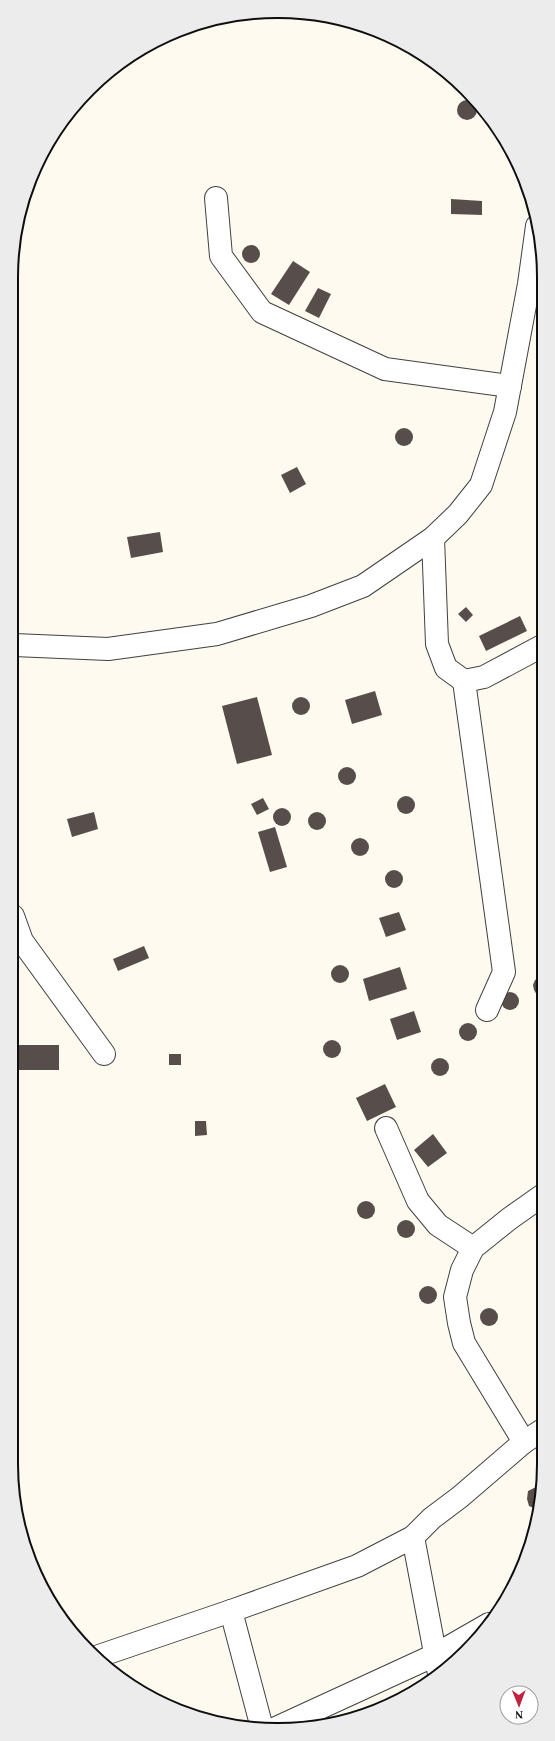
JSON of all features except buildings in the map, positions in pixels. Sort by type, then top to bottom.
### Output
[{"type":"street","points":[[216,198],[221,256],[262,312],[385,369],[510,386]]},
{"type":"street","points":[[18,645],[108,649],[217,634],[311,606],[363,586],[433,538],[458,514],[481,485],[505,412],[535,284],[536,259]]},
{"type":"street","points":[[433,538],[437,644],[446,668],[464,681],[504,972],[487,1010]]},
{"type":"street","points":[[464,681],[484,677],[537,649]]},
{"type":"street","points":[[18,930],[22,941],[104,1054]]},
{"type":"street","points":[[386,1128],[418,1201],[438,1225],[473,1248]]},
{"type":"street","points":[[524,1442],[464,1343],[455,1297],[462,1270],[473,1248],[509,1219],[537,1200]]},
{"type":"street","points":[[102,1655],[357,1566],[413,1536],[432,1518],[460,1497],[524,1442],[537,1434]]},
{"type":"street","points":[[413,1536],[437,1665]]},
{"type":"street","points":[[231,1611],[260,1722]]},
{"type":"street","points":[[291,1722],[437,1665],[465,1643]]}]
